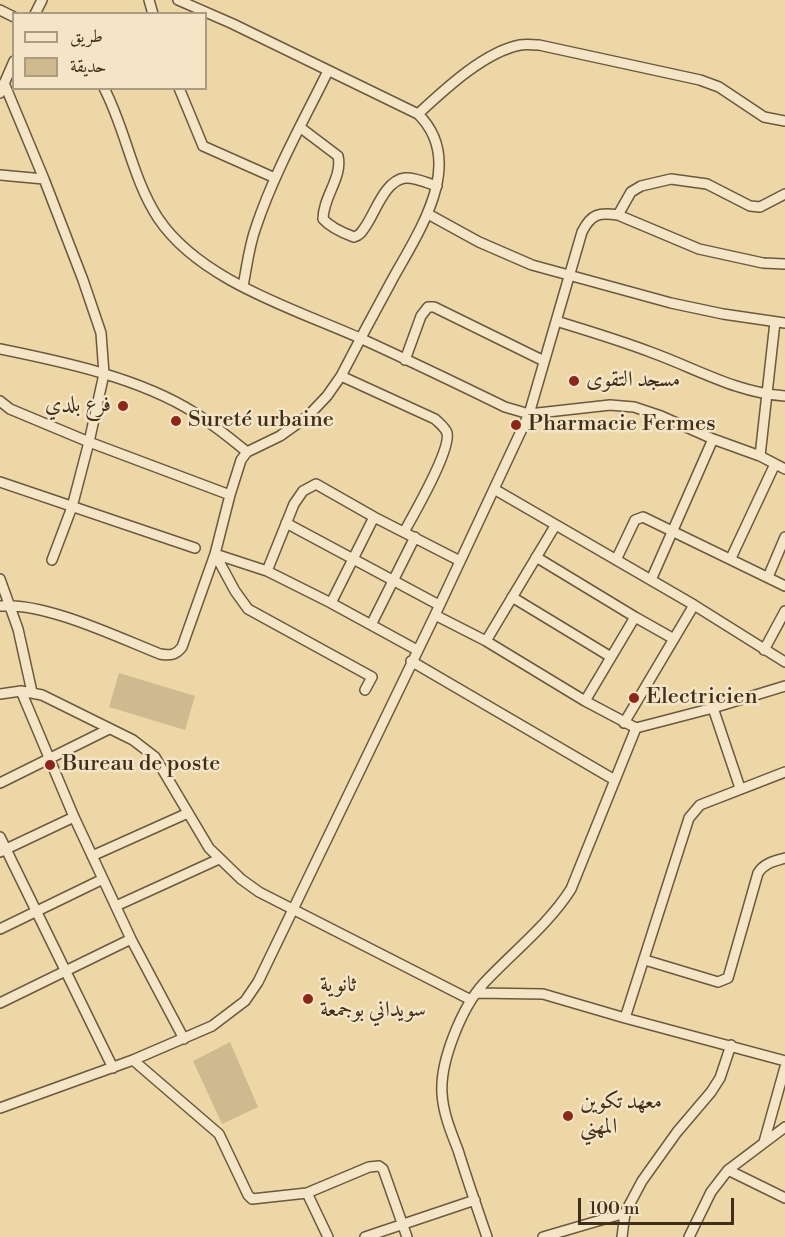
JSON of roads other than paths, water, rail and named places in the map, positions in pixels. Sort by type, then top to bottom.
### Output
[{"type":"street","points":[[178,0],[186,9]]},
{"type":"street","points":[[5,605],[33,608],[160,654],[169,656],[177,654],[182,647],[215,554],[237,470],[247,452],[296,426],[327,396],[341,376],[428,214],[437,186],[439,159],[436,141],[429,125],[418,114],[328,71],[207,18]]},
{"type":"street","points":[[418,114],[476,66],[520,45],[539,45],[700,80],[719,87],[764,117],[780,122],[785,121]]},
{"type":"street","points":[[0,93],[12,65]]},
{"type":"street","points":[[243,286],[255,228],[275,178],[328,71]]},
{"type":"street","points":[[4,83],[94,309],[100,333],[104,374],[72,507],[52,560]]},
{"type":"street","points":[[105,90],[138,178],[157,216],[172,237],[200,262],[243,286],[505,407],[529,414],[610,405],[634,407],[760,456],[785,469]]},
{"type":"street","points":[[180,90],[203,147],[275,178]]},
{"type":"street","points":[[301,128],[338,156],[340,167],[325,204],[323,219],[346,234],[354,237],[362,232],[386,192],[395,182],[403,178],[411,178],[437,186]]},
{"type":"street","points":[[0,175],[44,179]]},
{"type":"street","points":[[618,215],[631,192],[641,186],[671,179],[707,184],[750,206],[760,207],[785,194]]},
{"type":"street","points":[[0,1108],[113,1068],[212,1026],[245,1001],[258,982],[529,414],[582,232],[587,222],[604,213],[618,215],[699,249],[763,263],[785,264]]},
{"type":"street","points":[[428,214],[508,256],[570,276],[671,303],[723,314],[780,322],[760,456]]},
{"type":"street","points":[[405,360],[421,316],[428,307],[434,307],[544,361]]},
{"type":"street","points":[[556,321],[654,353],[736,388],[785,396]]},
{"type":"street","points":[[0,349],[48,358],[104,374],[160,396],[194,412],[247,452]]},
{"type":"street","points":[[341,376],[435,419],[443,426],[447,434],[446,446],[441,459],[405,532]]},
{"type":"street","points":[[0,402],[10,409],[89,442],[230,495]]},
{"type":"street","points":[[651,580],[713,439]]},
{"type":"street","points":[[731,558],[775,464]]},
{"type":"street","points":[[0,482],[195,548]]},
{"type":"street","points":[[267,571],[286,523],[303,491],[316,484],[460,561]]},
{"type":"street","points":[[494,489],[694,605],[785,662]]},
{"type":"street","points":[[331,603],[374,517]]},
{"type":"street","points":[[616,560],[637,518],[643,517],[785,586]]},
{"type":"street","points":[[286,523],[439,605]]},
{"type":"street","points":[[486,641],[555,526]]},
{"type":"street","points":[[371,626],[415,537]]},
{"type":"street","points":[[768,576],[785,537]]},
{"type":"street","points":[[215,554],[267,571],[417,650]]},
{"type":"street","points":[[215,554],[235,591],[248,609],[372,677],[365,690]]},
{"type":"street","points":[[536,557],[674,639]]},
{"type":"street","points":[[0,579],[5,605],[18,629],[32,692]]},
{"type":"street","points":[[512,597],[611,657]]},
{"type":"street","points":[[624,723],[694,605]]},
{"type":"street","points":[[765,650],[785,611]]},
{"type":"street","points":[[435,615],[486,641],[636,728],[785,686]]},
{"type":"street","points":[[585,700],[635,617]]},
{"type":"street","points":[[411,661],[613,779]]},
{"type":"street","points":[[21,691],[92,856],[131,939],[184,1039]]},
{"type":"street","points":[[0,694],[21,691],[42,695],[133,740],[156,757],[209,848],[219,860],[259,892],[473,997],[543,994],[785,1061]]},
{"type":"street","points":[[713,708],[740,788]]},
{"type":"street","points":[[487,1237],[445,1112],[442,1093],[454,1035],[473,997],[566,897],[636,728]]},
{"type":"street","points":[[0,783],[109,729]]},
{"type":"street","points":[[625,1018],[689,818],[700,805],[785,772]]},
{"type":"street","points":[[92,856],[188,813]]},
{"type":"street","points":[[3,850],[74,817]]},
{"type":"street","points":[[0,837],[3,850],[37,911],[113,1068]]},
{"type":"street","points":[[645,960],[718,982],[724,981],[728,978],[758,873],[766,864],[785,858]]},
{"type":"street","points":[[116,906],[219,860]]},
{"type":"street","points":[[0,929],[103,879]]},
{"type":"street","points":[[0,1003],[131,939]]},
{"type":"street","points":[[622,1237],[625,1213],[642,1181],[677,1132],[711,1092],[720,1078],[730,1046]]},
{"type":"street","points":[[133,1060],[219,1134],[252,1199],[307,1193],[369,1167],[379,1166],[383,1169],[407,1237]]},
{"type":"street","points":[[764,1142],[785,1067]]},
{"type":"street","points":[[689,1237],[711,1192],[728,1170],[785,1128]]},
{"type":"street","points":[[728,1170],[785,1198]]},
{"type":"street","points":[[307,1193],[328,1237]]},
{"type":"street","points":[[366,1237],[475,1200]]},
{"type":"street","points":[[543,1237],[625,1213]]},
{"type":"place","name":"مسجد التقوى","points":[[574,381]]},
{"type":"place","name":"فرع بلدي","points":[[123,406]]},
{"type":"place","name":"Sureté urbaine","points":[[176,421]]},
{"type":"place","name":"Pharmacie Fermes","points":[[516,425]]},
{"type":"place","name":"Electricien","points":[[634,698]]},
{"type":"place","name":"Bureau de poste","points":[[50,765]]},
{"type":"place","name":"ثانوية سويداني بوجمعة","points":[[308,999]]},
{"type":"place","name":"معهد تكوين المهني","points":[[568,1116]]}]
